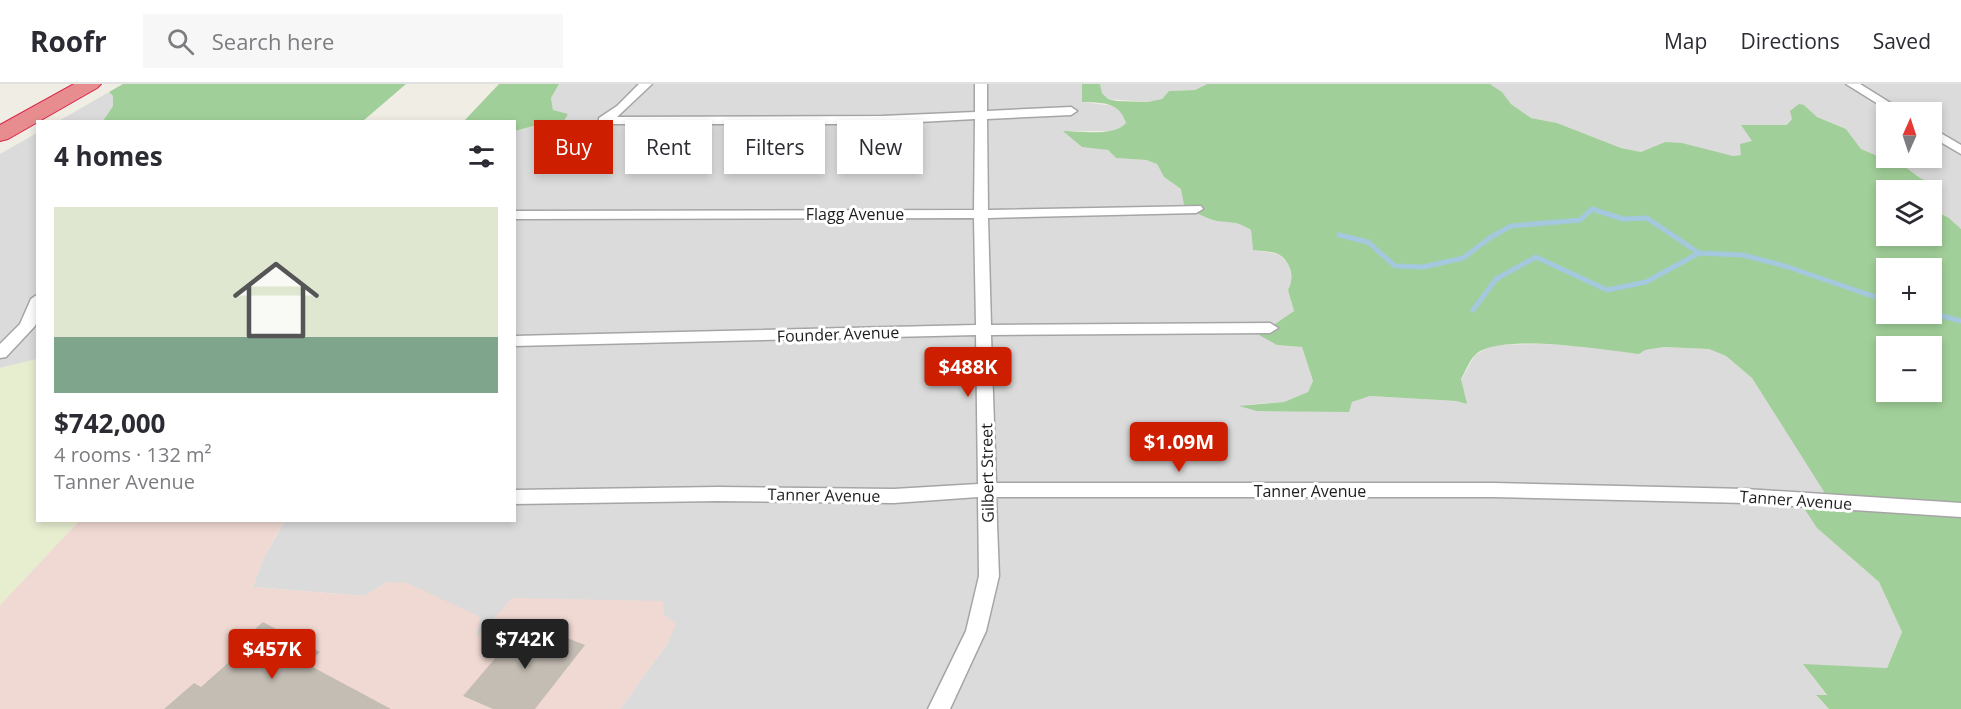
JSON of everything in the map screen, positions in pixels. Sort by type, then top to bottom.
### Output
[{"type":"highway","points":[[0,134],[90,84]]},
{"type":"street","points":[[646,84],[621,109],[603,121],[882,120],[1071,111]]},
{"type":"street","name":"Gilbert Street","points":[[939,709],[976,631],[989,576],[981,214],[981,84]]},
{"type":"street","points":[[1852,84],[1882,102]]},
{"type":"street","points":[[1942,138],[1961,150]]},
{"type":"street","name":"Flagg Avenue","points":[[516,215],[981,214],[1196,209]]},
{"type":"street","points":[[0,353],[27,326],[36,303]]},
{"type":"street","name":"Founder Avenue","points":[[516,341],[983,330],[1270,327]]},
{"type":"street","name":"Tanner Avenue","points":[[516,497],[718,494],[894,496],[988,490],[1493,490],[1676,494],[1961,510]]},
{"type":"shaded area","points":[[559,84],[1082,84],[1082,102],[1115,106],[1123,113],[1126,123],[1122,128],[1111,131],[1065,131],[1082,146],[1108,150],[1116,158],[1146,160],[1157,164],[1164,177],[1181,189],[1197,212],[1213,220],[1237,221],[1251,230],[1253,250],[1278,254],[1289,264],[1292,283],[1288,290],[1294,311],[1270,328],[1277,345],[1302,347],[1313,381],[1308,392],[1284,402],[1242,405],[1352,402],[1370,396],[1456,401],[1466,404],[1461,380],[1475,355],[1493,345],[1542,344],[1645,350],[1664,347],[1709,349],[1726,356],[1752,378],[1829,499],[1817,528],[1879,582],[1902,632],[1887,668],[1804,665],[1827,696],[1816,696],[1829,709],[620,709],[667,644],[675,624],[664,615],[476,638],[388,582],[364,596],[253,587],[264,557],[284,522],[516,522],[516,131],[534,126],[534,174],[613,174],[613,120],[559,120],[553,110],[551,98]]},
{"type":"shaded area","points":[[1100,84],[1207,84],[1195,90],[1169,91],[1162,99],[1149,102],[1108,99],[1102,93]]},
{"type":"shaded area","points":[[1490,84],[1961,84],[1961,229],[1942,214],[1942,180],[1925,180],[1907,168],[1942,168],[1942,102],[1876,102],[1876,155],[1861,149],[1846,129],[1817,117],[1804,105],[1788,125],[1742,125],[1752,141],[1742,155],[1733,156],[1665,142],[1641,152],[1621,148],[1557,123],[1531,118],[1511,104],[1502,92]]},
{"type":"shaded area","points":[[109,92],[113,96],[113,106],[104,120],[60,120]]},
{"type":"shaded area","points":[[36,134],[36,359],[0,368],[0,154]]},
{"type":"shaded area","points":[[78,522],[284,522],[264,557],[253,587],[364,596],[388,582],[407,583],[480,617],[477,637],[512,598],[663,601],[664,615],[676,624],[667,644],[620,709],[0,709],[0,605]]},
{"type":"green space","points":[[123,84],[406,84],[364,120],[104,120],[113,106],[113,96],[109,92]]},
{"type":"green space","points":[[499,84],[559,84],[551,98],[553,110],[568,114],[564,120],[534,120],[534,126],[516,131],[516,120],[465,120]]},
{"type":"green space","points":[[1082,84],[1100,84],[1102,93],[1108,99],[1148,102],[1162,99],[1169,91],[1195,90],[1207,84],[1490,84],[1502,92],[1511,104],[1531,118],[1557,123],[1621,148],[1641,152],[1665,142],[1682,143],[1733,156],[1741,155],[1740,144],[1752,141],[1741,125],[1787,125],[1792,119],[1790,111],[1799,104],[1804,105],[1817,117],[1846,129],[1861,149],[1876,155],[1876,168],[1907,168],[1925,180],[1876,180],[1876,246],[1942,246],[1942,214],[1961,229],[1961,709],[1829,709],[1816,695],[1827,695],[1803,664],[1887,668],[1902,632],[1879,582],[1817,528],[1798,499],[1828,498],[1752,378],[1726,356],[1709,349],[1664,347],[1645,350],[1639,354],[1553,344],[1506,345],[1487,348],[1471,360],[1461,379],[1467,404],[1456,401],[1370,396],[1352,402],[1349,412],[1257,411],[1239,406],[1284,402],[1308,392],[1313,381],[1302,347],[1277,345],[1259,335],[1294,311],[1288,290],[1291,280],[1289,265],[1278,254],[1253,250],[1251,230],[1236,223],[1213,220],[1185,210],[1181,189],[1164,177],[1157,164],[1146,160],[1116,158],[1108,150],[1082,147],[1063,131],[1106,132],[1126,123],[1119,111],[1103,103],[1082,102]]},
{"type":"green space","points":[[36,359],[36,522],[78,522],[0,605],[0,368]]},
{"type":"building","points":[[263,622],[320,652],[307,664],[391,709],[164,709],[194,683],[201,687],[236,656],[229,652]]},
{"type":"building","points":[[526,622],[585,645],[535,709],[493,709],[463,696]]},
{"type":"waterway","points":[[1339,235],[1368,242],[1395,266],[1423,267],[1463,258],[1491,237],[1511,226],[1580,220],[1592,209],[1623,219],[1647,218],[1699,253]]},
{"type":"waterway","points":[[1473,310],[1496,279],[1536,257],[1607,290],[1646,282],[1699,253]]},
{"type":"waterway","points":[[1699,253],[1743,255],[1785,266],[1876,297]]},
{"type":"waterway","points":[[1942,316],[1961,321]]}]
